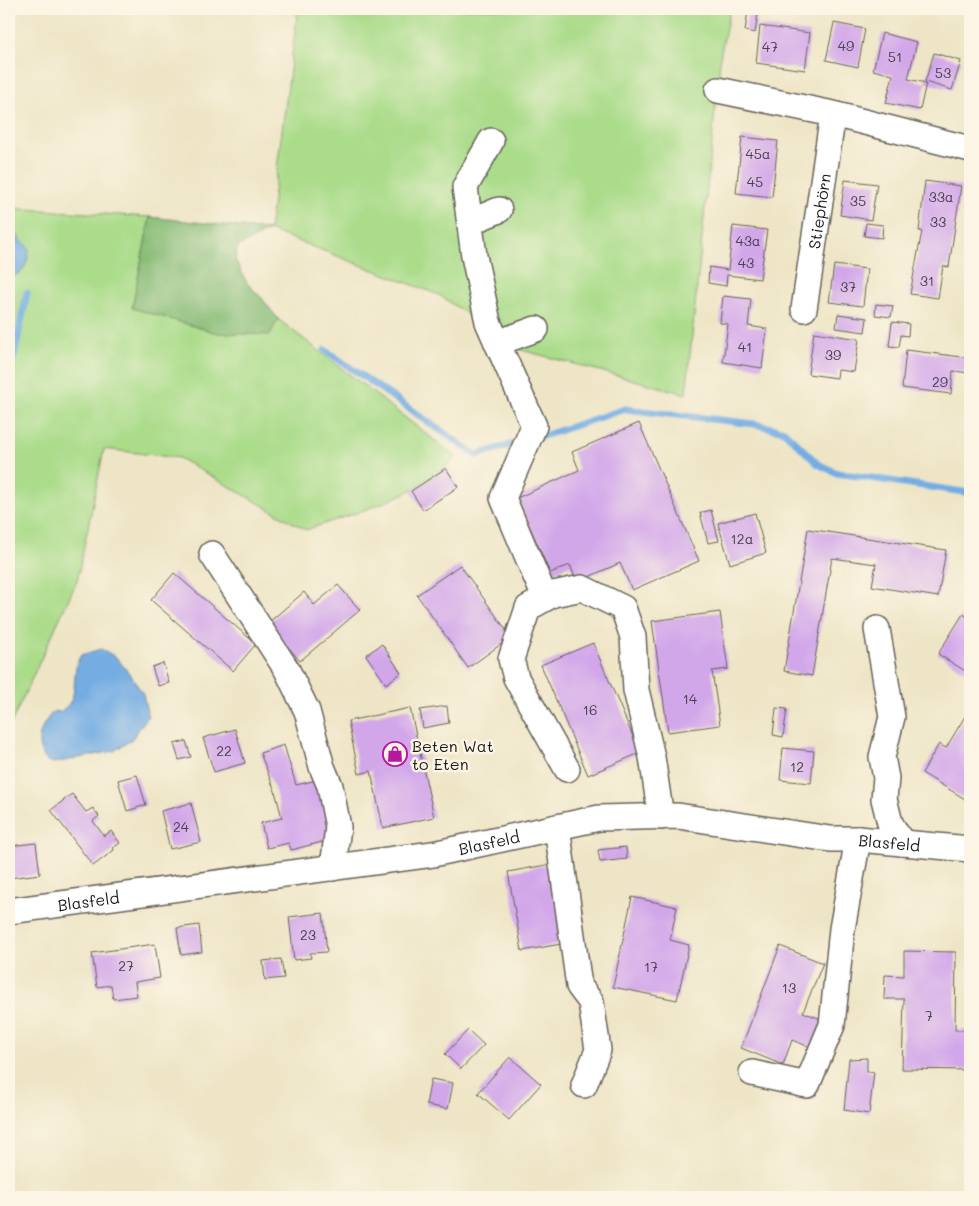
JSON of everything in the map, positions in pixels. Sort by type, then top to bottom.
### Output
[{"type":"street","points":[[718,90],[833,114],[970,149]]},
{"type":"street","name":"Stiephörn","points":[[804,309],[833,114]]},
{"type":"street","points":[[491,141],[465,187],[474,256],[488,322],[534,426],[503,498],[546,598]]},
{"type":"street","points":[[470,222],[499,210]]},
{"type":"street","points":[[498,343],[536,329]]},
{"type":"street","points":[[212,554],[287,670],[307,711],[322,767],[330,786],[338,827],[333,868]]},
{"type":"street","points":[[567,769],[516,678],[510,659],[528,608],[553,594],[582,588],[623,608],[633,638],[636,690],[652,757],[661,817]]},
{"type":"street","points":[[877,629],[892,717],[882,757],[886,778],[884,799],[890,823],[902,843]]},
{"type":"street","name":"Blasfeld","points":[[9,911],[433,854],[599,818],[678,816],[830,839],[858,839],[970,849]]},
{"type":"street","points":[[557,827],[579,986],[591,1002],[596,1030],[598,1050],[584,1085]]},
{"type":"street","points":[[752,1072],[808,1085],[832,1025],[842,929],[858,839]]},
{"type":"green space","points":[[298,9],[730,9],[721,52],[686,394],[518,349],[439,295],[269,230]]},
{"type":"green space","points":[[9,208],[150,217],[132,308],[269,335],[278,319],[456,457],[442,470],[407,492],[306,530],[179,458],[104,449],[77,581],[9,728]]},
{"type":"green space","points":[[150,217],[269,230],[238,247],[235,259],[247,283],[278,319],[270,335],[217,333],[132,308]]},
{"type":"water","points":[[9,230],[13,231],[29,249],[28,259],[22,271],[9,277]]},
{"type":"water","points":[[101,649],[116,657],[132,677],[143,694],[148,716],[131,740],[114,751],[54,763],[46,760],[39,744],[42,728],[54,711],[60,712],[72,699],[76,667],[81,655]]},
{"type":"building","points":[[748,11],[758,13],[755,33],[745,31]]},
{"type":"building","points":[[834,23],[865,29],[858,67],[826,60]]},
{"type":"building","points":[[760,26],[810,33],[805,70],[756,63]]},
{"type":"building","points":[[882,33],[917,42],[908,79],[926,83],[920,110],[886,103],[893,75],[873,70]]},
{"type":"building","points":[[934,53],[961,61],[952,90],[925,82]]},
{"type":"building","points":[[742,137],[778,141],[772,197],[736,193]]},
{"type":"building","points":[[845,180],[877,184],[871,220],[840,215]]},
{"type":"building","points":[[925,181],[961,186],[949,267],[943,266],[938,298],[910,294],[922,231],[919,231]]},
{"type":"building","points":[[866,223],[883,225],[882,238],[864,236]]},
{"type":"building","points":[[733,226],[767,230],[760,279],[727,275],[726,286],[708,283],[709,267],[728,270]]},
{"type":"building","points":[[834,265],[867,269],[863,306],[829,302]]},
{"type":"building","points":[[723,296],[751,299],[748,326],[767,329],[762,368],[723,362],[728,324],[720,323]]},
{"type":"building","points":[[876,304],[893,306],[891,317],[875,315]]},
{"type":"building","points":[[838,314],[867,318],[865,332],[836,328]]},
{"type":"building","points":[[892,322],[909,324],[908,336],[901,335],[899,347],[889,346]]},
{"type":"building","points":[[814,332],[859,339],[854,372],[838,370],[837,378],[808,374]]},
{"type":"building","points":[[906,350],[970,358],[970,373],[953,371],[951,394],[902,388]]},
{"type":"building","points":[[639,423],[699,561],[632,590],[620,563],[577,582],[570,565],[550,573],[517,498],[579,470],[572,452]]},
{"type":"building","points":[[446,468],[458,487],[423,510],[411,491]]},
{"type":"building","points":[[711,510],[719,541],[708,543],[700,513]]},
{"type":"building","points":[[755,513],[766,553],[730,564],[718,523]]},
{"type":"building","points":[[808,529],[946,550],[938,597],[872,586],[876,564],[832,558],[812,676],[784,671]]},
{"type":"building","points":[[460,565],[511,637],[468,668],[417,595]]},
{"type":"building","points":[[174,573],[256,644],[233,671],[151,600]]},
{"type":"building","points":[[338,585],[360,610],[300,661],[268,623],[304,592],[314,605]]},
{"type":"building","points":[[720,612],[728,669],[712,671],[720,725],[668,732],[652,621]]},
{"type":"building","points":[[963,614],[970,618],[970,674],[938,654]]},
{"type":"building","points":[[593,643],[640,753],[588,775],[541,665]]},
{"type":"building","points":[[382,644],[401,673],[386,684],[366,655]]},
{"type":"building","points":[[163,663],[169,683],[158,686],[152,667]]},
{"type":"building","points":[[447,706],[449,723],[423,728],[420,710]]},
{"type":"building","points":[[410,708],[434,817],[383,828],[371,771],[359,774],[348,721]]},
{"type":"building","points":[[776,708],[787,709],[783,737],[773,735]]},
{"type":"building","points":[[970,708],[970,802],[922,773],[939,744],[946,748]]},
{"type":"building","points":[[235,729],[245,763],[214,772],[203,738]]},
{"type":"building","points":[[186,741],[191,757],[179,760],[174,744]]},
{"type":"building","points":[[284,745],[296,785],[321,779],[336,835],[326,841],[291,850],[289,843],[267,848],[261,823],[282,818],[275,791],[260,753]]},
{"type":"building","points":[[783,748],[814,751],[811,783],[780,780]]},
{"type":"building","points":[[137,775],[146,805],[127,811],[118,780]]},
{"type":"building","points":[[72,794],[86,812],[93,808],[99,816],[93,821],[104,836],[111,831],[120,843],[93,866],[51,810]]},
{"type":"building","points":[[191,803],[201,842],[170,849],[161,811]]},
{"type":"building","points":[[36,843],[40,874],[9,878],[9,846]]},
{"type":"building","points":[[626,847],[627,859],[600,862],[598,850]]},
{"type":"building","points":[[557,863],[572,942],[522,951],[508,872]]},
{"type":"building","points":[[632,897],[677,907],[670,940],[689,945],[677,1000],[613,987]]},
{"type":"building","points":[[323,913],[327,952],[310,953],[311,958],[294,960],[289,917]]},
{"type":"building","points":[[199,925],[202,952],[181,955],[177,928]]},
{"type":"building","points":[[155,944],[160,978],[135,982],[137,996],[113,999],[111,985],[97,987],[92,953]]},
{"type":"building","points":[[780,946],[823,963],[803,1012],[826,1021],[815,1049],[792,1040],[783,1065],[741,1048]]},
{"type":"building","points":[[904,951],[956,952],[955,1030],[970,1030],[970,1070],[902,1069],[904,999],[884,999],[885,975],[904,976]]},
{"type":"building","points":[[281,959],[284,978],[265,980],[263,961]]},
{"type":"building","points":[[468,1030],[484,1045],[461,1069],[445,1054]]},
{"type":"building","points":[[510,1057],[541,1084],[509,1120],[478,1093]]},
{"type":"building","points":[[867,1058],[867,1071],[874,1072],[869,1114],[844,1110],[849,1059]]},
{"type":"building","points":[[431,1079],[453,1083],[448,1109],[426,1105]]},
{"type":"waterway","points":[[9,381],[27,293]]},
{"type":"waterway","points":[[325,350],[476,455],[521,442]]},
{"type":"waterway","points":[[534,439],[625,409],[755,424],[784,431],[818,464],[837,473],[970,493]]},
{"type":"place","name":"Beten Wat to Eten","points":[[395,754]]}]
